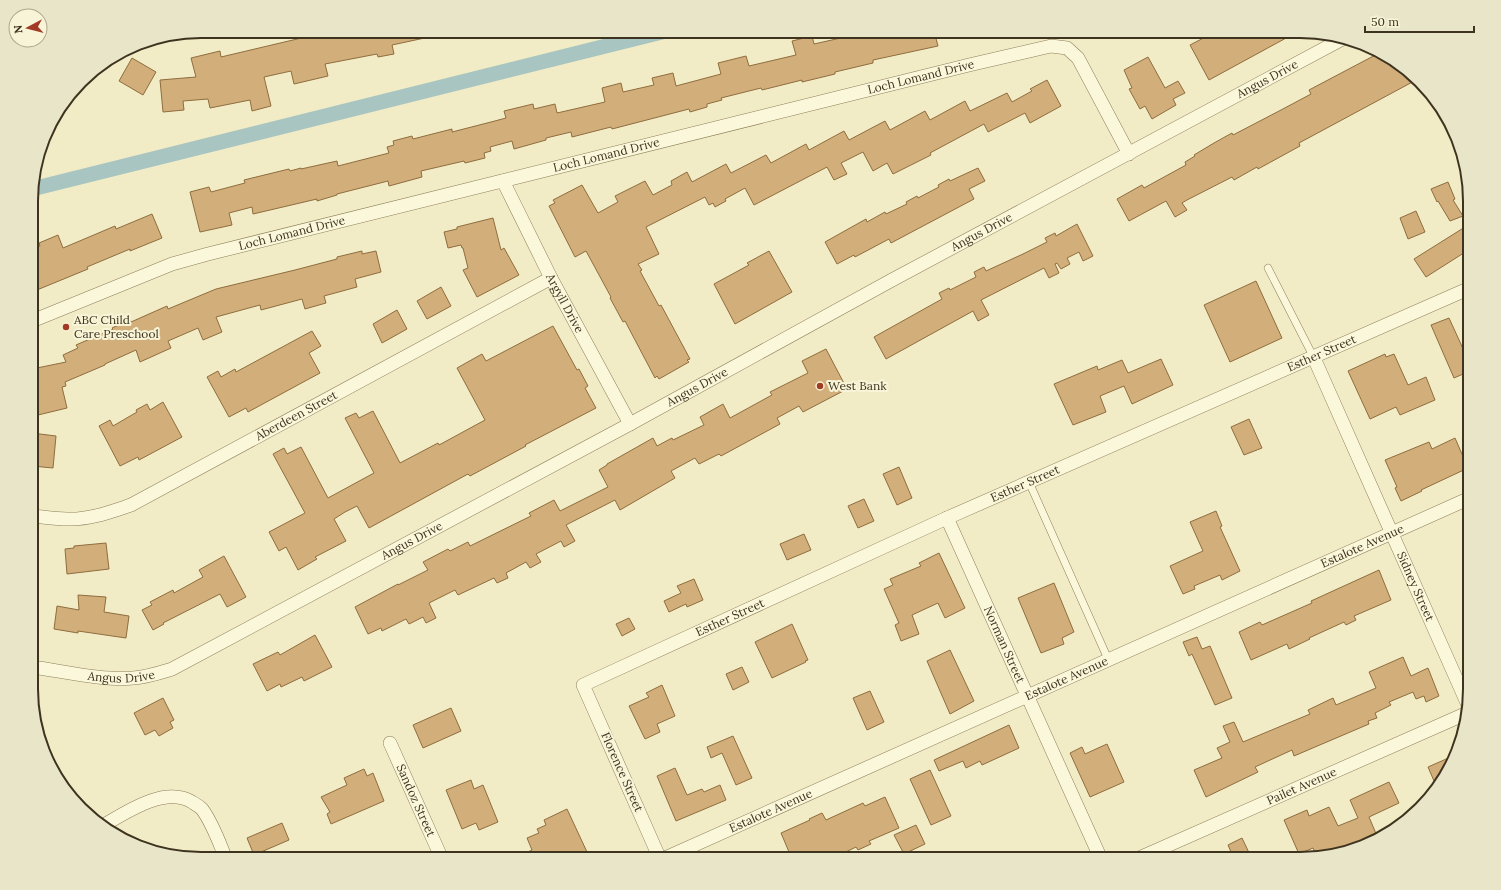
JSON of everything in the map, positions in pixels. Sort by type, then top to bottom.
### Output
[{"type":"street","name":"Angus Drive","points":[[38,668],[111,678],[133,678],[153,675],[172,669],[630,424],[892,280],[1336,42]]},
{"type":"street","name":"Loch Lomand Drive","points":[[38,319],[172,264],[969,65],[1051,46],[1067,48],[1078,58],[1129,154]]},
{"type":"street","name":"Argyll Drive","points":[[503,181],[551,278],[630,424]]},
{"type":"street","name":"Aberdeen Street","points":[[38,516],[68,519],[90,517],[108,513],[131,504],[551,278]]},
{"type":"street","name":"Esther Street","points":[[583,685],[947,518],[1314,358],[1463,291]]},
{"type":"street","name":"Sidney Street","points":[[1314,358],[1463,694]]},
{"type":"street","name":"Estalote Avenue","points":[[679,852],[1463,501]]},
{"type":"street","name":"Norman Street","points":[[947,518],[1098,852]]},
{"type":"street","name":"Florence Street","points":[[583,685],[657,852]]},
{"type":"street","name":"Pailet Avenue","points":[[1153,852],[1461,716]]},
{"type":"street","name":"Sandoz Street","points":[[390,743],[439,852]]},
{"type":"street","points":[[108,823],[142,804],[173,796],[185,798],[201,808],[215,831],[223,852]]},
{"type":"lane","points":[[1268,268],[1314,358]]},
{"type":"lane","points":[[1029,482],[1108,659]]},
{"type":"building","points":[[301,38],[425,38],[392,45],[394,54],[378,57],[377,54],[325,64],[328,76],[294,84],[291,71],[264,77],[271,106],[252,111],[250,100],[210,108],[208,99],[183,101],[184,110],[163,112],[160,80],[196,77],[191,58],[220,51],[221,57]]},
{"type":"building","points":[[804,38],[812,38],[814,44],[841,38],[936,38],[938,46],[873,60],[873,63],[802,82],[802,80],[762,90],[761,88],[721,98],[722,100],[707,104],[707,107],[690,112],[689,109],[612,129],[611,127],[572,137],[571,132],[546,138],[546,140],[514,149],[512,141],[490,147],[491,151],[484,153],[485,158],[465,163],[464,161],[421,171],[422,177],[389,186],[388,181],[337,194],[317,201],[317,199],[253,214],[252,207],[229,213],[232,225],[200,232],[190,192],[209,187],[211,192],[245,183],[244,180],[289,169],[290,171],[337,161],[338,166],[389,153],[387,147],[394,145],[393,141],[412,136],[413,139],[452,129],[452,132],[491,122],[506,118],[504,111],[533,104],[534,109],[555,104],[557,113],[605,102],[602,88],[621,83],[623,92],[654,85],[652,78],[673,73],[676,86],[721,74],[718,63],[746,56],[749,66],[796,55],[792,41]]},
{"type":"building","points":[[1204,38],[1286,38],[1209,80],[1190,45]]},
{"type":"building","points":[[1374,56],[1391,65],[1412,82],[1299,143],[1300,146],[1258,169],[1257,167],[1234,180],[1232,177],[1187,200],[1182,203],[1187,210],[1175,217],[1166,201],[1129,221],[1117,199],[1142,185],[1144,188],[1186,165],[1185,162],[1214,143],[1232,133],[1233,135],[1311,94],[1309,90]]},
{"type":"building","points":[[1148,57],[1165,88],[1178,81],[1185,93],[1173,99],[1176,105],[1152,119],[1145,106],[1140,109],[1129,89],[1132,88],[1124,70]]},
{"type":"building","points":[[132,58],[156,72],[143,95],[119,81]]},
{"type":"building","points":[[1047,80],[1061,106],[1030,123],[1025,113],[988,132],[984,124],[930,153],[931,155],[893,174],[887,163],[873,171],[863,152],[841,163],[847,174],[834,180],[827,167],[754,205],[745,188],[725,199],[726,201],[715,207],[713,203],[709,205],[705,197],[646,227],[659,254],[638,264],[642,270],[640,271],[659,306],[661,305],[690,359],[687,360],[689,362],[659,379],[657,376],[655,378],[625,321],[623,322],[586,251],[575,257],[549,206],[555,203],[553,200],[582,185],[598,213],[618,202],[615,196],[645,181],[653,195],[672,185],[671,181],[687,172],[692,182],[726,164],[731,173],[766,155],[771,163],[806,144],[809,150],[844,131],[849,140],[885,121],[890,130],[925,111],[930,120],[965,101],[970,111],[1007,93],[1012,102],[1032,91],[1030,89]]},
{"type":"building","points":[[978,168],[985,181],[969,189],[974,199],[891,243],[889,239],[855,257],[854,255],[837,264],[825,242],[866,219],[867,222],[885,212],[886,214],[907,204],[906,202],[917,196],[918,198],[939,187],[938,185],[949,179],[950,181]]},
{"type":"building","points":[[1448,182],[1455,199],[1453,200],[1463,216],[1450,221],[1438,201],[1437,202],[1431,189]]},
{"type":"building","points":[[1416,211],[1425,232],[1408,239],[1400,218]]},
{"type":"building","points":[[152,214],[162,238],[130,251],[130,249],[87,267],[88,269],[38,290],[39,243],[58,235],[63,248],[115,226],[116,229]]},
{"type":"building","points":[[493,218],[501,250],[504,248],[519,275],[477,297],[463,270],[468,268],[463,248],[461,245],[448,248],[444,232],[457,229],[457,227]]},
{"type":"building","points":[[1077,224],[1093,256],[1083,261],[1079,252],[1067,258],[1070,264],[1061,269],[1057,263],[1055,264],[1059,273],[1049,278],[1044,268],[981,300],[989,315],[978,321],[973,311],[886,359],[874,337],[942,299],[939,293],[949,288],[950,290],[976,277],[974,272],[984,267],[986,271],[1023,254],[1047,242],[1045,238],[1055,233],[1056,236]]},
{"type":"building","points":[[1463,228],[1463,253],[1426,277],[1414,259]]},
{"type":"building","points":[[362,251],[362,254],[376,251],[381,272],[355,279],[357,287],[324,296],[326,303],[305,309],[302,299],[261,310],[260,305],[216,317],[222,332],[203,340],[198,328],[168,341],[171,348],[140,362],[136,350],[65,382],[66,386],[62,387],[67,408],[38,415],[38,368],[66,362],[63,355],[78,348],[76,345],[130,320],[131,322],[167,306],[168,309],[216,289],[337,259],[337,257]]},
{"type":"building","points":[[769,251],[792,292],[735,324],[714,284],[749,265],[747,263]]},
{"type":"building","points":[[1256,281],[1282,338],[1230,362],[1204,305]]},
{"type":"building","points":[[441,287],[451,306],[427,319],[417,301]]},
{"type":"building","points":[[397,310],[407,329],[382,343],[373,324]]},
{"type":"building","points":[[1449,318],[1463,349],[1463,374],[1454,378],[1431,325]]},
{"type":"building","points":[[553,326],[577,370],[579,369],[588,386],[585,388],[596,408],[470,476],[468,474],[369,528],[357,506],[345,512],[334,519],[346,541],[315,557],[317,559],[298,570],[286,547],[279,551],[269,532],[305,513],[273,454],[284,448],[287,454],[301,447],[328,498],[374,473],[345,418],[356,413],[359,418],[373,411],[400,463],[438,443],[439,445],[485,420],[457,368],[482,354],[486,361]]},
{"type":"building","points":[[312,331],[321,346],[309,353],[320,373],[248,412],[246,408],[229,417],[207,377],[218,371],[221,377],[235,369],[236,372]]},
{"type":"building","points":[[826,349],[847,389],[803,412],[799,406],[777,418],[780,424],[721,456],[719,454],[699,464],[695,458],[671,471],[675,478],[620,510],[615,500],[566,525],[575,541],[564,547],[561,541],[536,554],[541,562],[530,568],[526,562],[506,573],[508,578],[497,583],[494,578],[458,595],[455,590],[429,603],[436,618],[426,623],[423,617],[409,624],[406,619],[382,631],[381,628],[368,634],[355,607],[428,570],[423,562],[448,549],[450,551],[468,542],[470,546],[531,516],[529,513],[554,500],[560,511],[608,487],[599,470],[607,464],[653,438],[657,446],[704,425],[700,417],[723,404],[730,418],[772,395],[770,392],[808,373],[802,361]]},
{"type":"building","points":[[1385,354],[1386,357],[1394,354],[1408,385],[1426,377],[1435,400],[1400,415],[1396,407],[1370,419],[1348,371]]},
{"type":"building","points":[[1161,359],[1173,385],[1132,404],[1124,386],[1100,396],[1106,412],[1073,425],[1054,384],[1097,366],[1098,370],[1122,360],[1128,373]]},
{"type":"building","points":[[163,402],[182,437],[139,460],[138,457],[120,466],[99,426],[110,420],[113,426],[137,412],[136,410],[147,404],[150,410]]},
{"type":"building","points":[[1249,419],[1262,448],[1244,455],[1231,427]]},
{"type":"building","points":[[38,434],[56,436],[53,468],[38,467]]},
{"type":"building","points":[[1455,438],[1463,456],[1463,470],[1401,501],[1395,488],[1397,487],[1385,460],[1429,442],[1432,449]]},
{"type":"building","points":[[899,467],[912,498],[897,505],[883,474]]},
{"type":"building","points":[[864,499],[874,521],[858,528],[848,506]]},
{"type":"building","points":[[1216,511],[1222,526],[1220,527],[1240,571],[1222,580],[1220,575],[1194,586],[1195,589],[1183,594],[1170,566],[1203,551],[1190,522]]},
{"type":"building","points":[[804,534],[811,550],[787,560],[780,544]]},
{"type":"building","points":[[106,543],[109,569],[67,574],[65,549],[74,548],[74,546]]},
{"type":"building","points":[[939,553],[965,608],[945,618],[938,603],[912,615],[919,634],[901,641],[895,625],[899,623],[884,589],[893,585],[890,579],[921,566],[919,563]]},
{"type":"building","points":[[224,556],[246,597],[227,607],[220,594],[163,623],[164,624],[153,630],[142,610],[152,605],[150,602],[173,590],[174,593],[203,577],[199,570]]},
{"type":"building","points":[[1379,570],[1391,600],[1354,616],[1356,620],[1346,625],[1344,622],[1289,649],[1287,644],[1251,660],[1239,632],[1260,622],[1262,625],[1312,603],[1311,601]]},
{"type":"building","points":[[694,579],[703,600],[687,607],[686,604],[669,612],[664,601],[681,593],[677,586]]},
{"type":"building","points":[[1054,583],[1074,632],[1062,638],[1064,644],[1041,653],[1018,598]]},
{"type":"building","points":[[78,595],[106,597],[104,612],[129,616],[126,638],[54,629],[57,606],[79,610]]},
{"type":"building","points":[[629,618],[635,629],[622,636],[616,624]]},
{"type":"building","points":[[792,624],[808,660],[772,678],[755,642]]},
{"type":"building","points":[[315,635],[332,667],[304,681],[302,677],[281,687],[280,684],[267,691],[253,664],[278,652],[280,655]]},
{"type":"building","points":[[1197,637],[1202,649],[1210,646],[1232,698],[1215,705],[1192,654],[1189,656],[1183,642]]},
{"type":"building","points":[[950,650],[974,701],[950,714],[927,661]]},
{"type":"building","points":[[1403,657],[1411,676],[1428,668],[1439,696],[1426,702],[1424,696],[1416,699],[1413,692],[1389,702],[1391,705],[1375,713],[1377,718],[1368,721],[1369,724],[1294,756],[1292,750],[1255,767],[1258,772],[1206,797],[1194,770],[1222,758],[1217,748],[1230,742],[1223,726],[1234,722],[1243,742],[1310,714],[1308,710],[1333,698],[1336,705],[1376,688],[1369,672]]},
{"type":"building","points":[[742,667],[749,682],[733,690],[726,674]]},
{"type":"building","points":[[662,685],[675,716],[657,724],[660,732],[645,739],[629,706],[649,697],[646,693]]},
{"type":"building","points":[[870,691],[884,722],[867,730],[853,698]]},
{"type":"building","points":[[163,698],[174,720],[170,722],[173,728],[159,736],[155,730],[145,735],[134,713]]},
{"type":"building","points":[[451,708],[461,731],[423,748],[413,725]]},
{"type":"building","points":[[1009,725],[1019,748],[982,765],[980,761],[966,768],[963,761],[939,771],[934,760]]},
{"type":"building","points":[[733,736],[752,778],[736,785],[722,753],[711,758],[707,747]]},
{"type":"building","points":[[1107,744],[1124,782],[1090,797],[1070,753],[1082,747],[1085,754]]},
{"type":"building","points":[[1447,758],[1434,782],[1428,767]]},
{"type":"building","points":[[675,768],[687,795],[702,789],[704,792],[720,785],[726,800],[676,821],[657,776]]},
{"type":"building","points":[[364,769],[367,776],[373,773],[384,801],[331,824],[327,814],[330,812],[321,797],[347,785],[344,778]]},
{"type":"building","points":[[930,770],[951,816],[931,825],[910,779]]},
{"type":"building","points":[[471,780],[474,789],[483,785],[498,822],[479,830],[476,823],[462,829],[446,790]]},
{"type":"building","points":[[1389,782],[1399,803],[1369,817],[1376,833],[1363,840],[1332,849],[1315,852],[1313,848],[1304,852],[1298,852],[1284,820],[1307,810],[1309,816],[1329,807],[1338,826],[1358,818],[1350,800]]},
{"type":"building","points":[[885,797],[899,828],[869,841],[871,844],[858,850],[856,847],[846,852],[789,852],[781,833],[822,813],[826,820],[863,803],[865,806]]},
{"type":"building","points":[[567,809],[587,852],[528,852],[532,850],[527,838],[539,833],[537,829],[546,825],[544,820]]},
{"type":"building","points":[[282,823],[289,840],[261,852],[253,852],[247,838]]},
{"type":"building","points":[[916,825],[925,844],[908,852],[903,852],[894,835]]},
{"type":"building","points":[[1242,838],[1249,852],[1231,852],[1228,845]]},
{"type":"waterway","points":[[38,187],[638,38]]},
{"type":"place","name":"ABC Child Care Preschool","points":[[66,327]]},
{"type":"place","name":"West Bank","points":[[820,386]]}]
